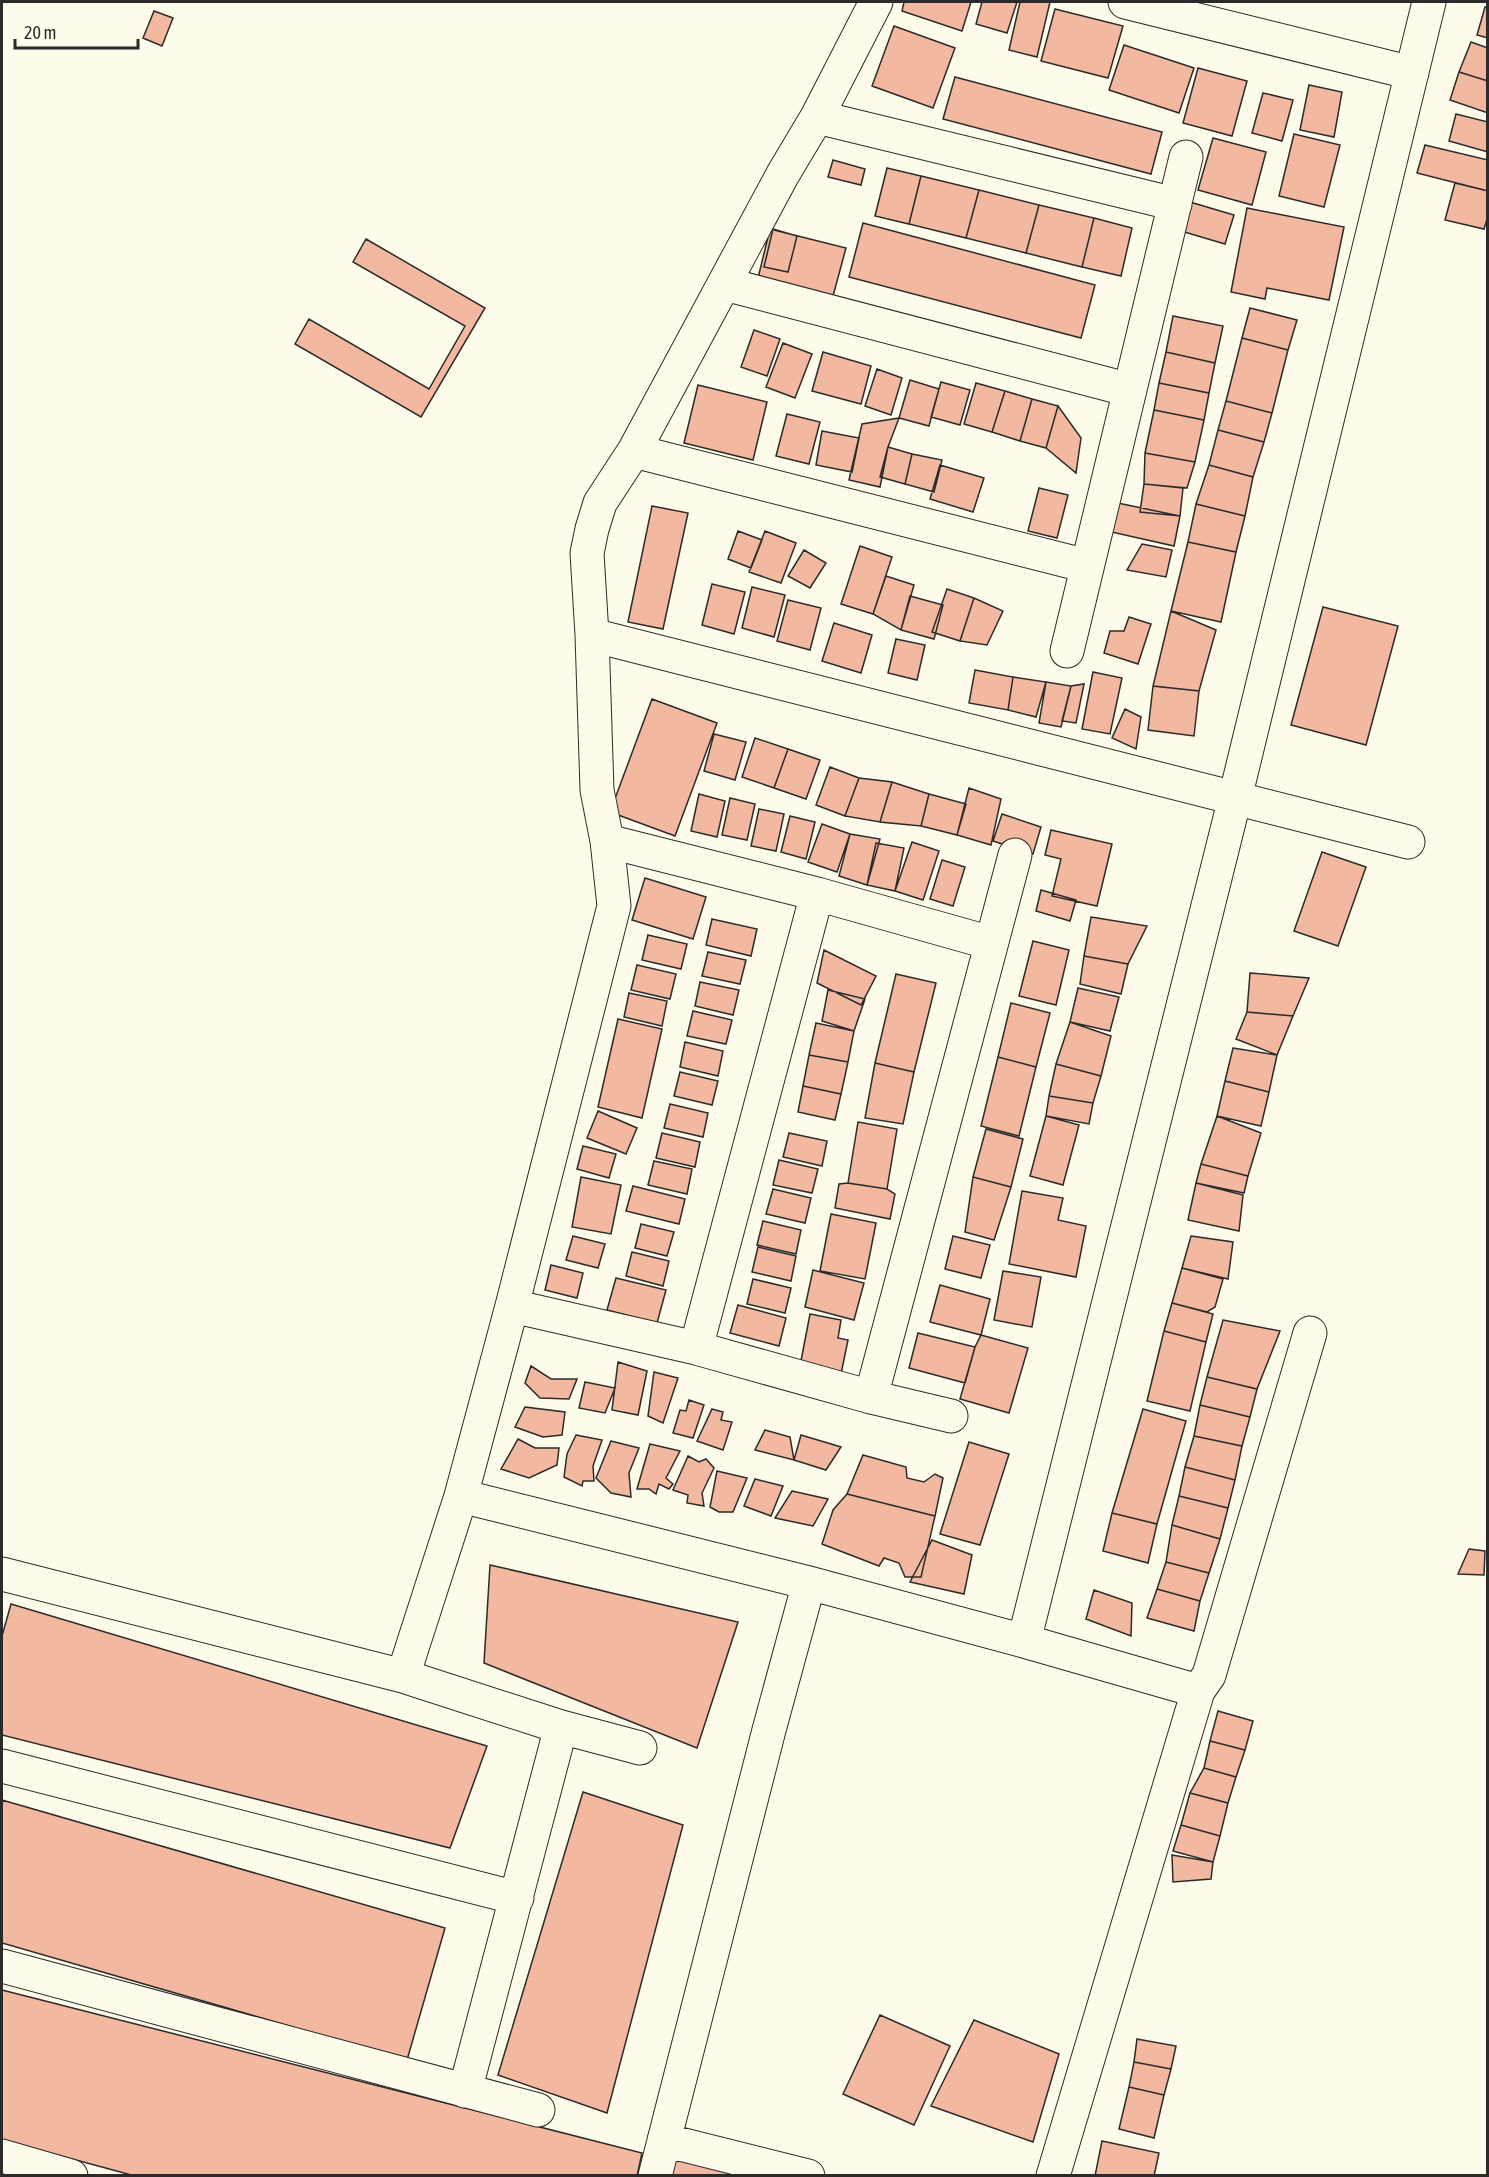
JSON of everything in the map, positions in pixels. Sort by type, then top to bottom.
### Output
[{"type":"street","points":[[403,1676],[461,1496],[614,906],[607,841],[597,790],[587,553],[592,529],[600,503],[634,452],[783,174],[817,117],[876,2]]},
{"type":"street","points":[[1125,2],[1412,73]]},
{"type":"street","points":[[1024,1641],[1235,798],[1429,2]]},
{"type":"street","points":[[817,117],[1175,204]]},
{"type":"street","points":[[1067,651],[1186,157]]},
{"type":"street","points":[[725,284],[1130,390]]},
{"type":"street","points":[[634,452],[1087,566]]},
{"type":"street","points":[[592,635],[1408,842]]},
{"type":"street","points":[[607,841],[817,894],[991,943]]},
{"type":"street","points":[[872,1397],[1016,855]]},
{"type":"street","points":[[696,1348],[817,894]]},
{"type":"street","points":[[512,1306],[696,1348],[872,1397],[951,1416]]},
{"type":"street","points":[[1053,2175],[1198,1691],[1209,1675],[1310,1334]]},
{"type":"street","points":[[461,1496],[809,1583],[1198,1691]]},
{"type":"street","points":[[2,1574],[403,1676],[561,1727],[640,1748]]},
{"type":"street","points":[[655,2175],[809,1583]]},
{"type":"street","points":[[465,2091],[561,1727]]},
{"type":"street","points":[[2,1766],[517,1898]]},
{"type":"street","points":[[2,1966],[538,2110]]},
{"type":"street","points":[[664,2140],[808,2175]]},
{"type":"street","points":[[2,2156],[71,2175]]},
{"type":"building","points":[[904,2],[971,2],[962,31],[902,11]]},
{"type":"building","points":[[982,2],[1017,2],[1007,33],[976,24]]},
{"type":"building","points":[[1020,2],[1050,2],[1037,57],[1009,50]]},
{"type":"building","points":[[1485,7],[1488,8],[1488,38],[1477,35]]},
{"type":"building","points":[[1055,9],[1123,26],[1108,78],[1041,61]]},
{"type":"building","points":[[154,11],[173,18],[162,46],[143,38]]},
{"type":"building","points":[[894,26],[955,48],[933,108],[872,86]]},
{"type":"building","points":[[1471,42],[1488,48],[1488,81],[1459,72]]},
{"type":"building","points":[[1124,45],[1194,68],[1179,113],[1109,90]]},
{"type":"building","points":[[1198,68],[1247,81],[1232,136],[1183,123]]},
{"type":"building","points":[[1459,72],[1488,81],[1488,113],[1450,100]]},
{"type":"building","points":[[955,77],[1162,132],[1151,174],[943,119]]},
{"type":"building","points":[[1309,85],[1342,92],[1334,137],[1300,130]]},
{"type":"building","points":[[1263,93],[1293,100],[1282,141],[1252,133]]},
{"type":"building","points":[[1456,114],[1488,122],[1488,152],[1449,141]]},
{"type":"building","points":[[1294,134],[1340,145],[1324,207],[1279,196]]},
{"type":"building","points":[[1213,138],[1266,152],[1252,205],[1198,190]]},
{"type":"building","points":[[1425,145],[1488,160],[1488,191],[1417,173]]},
{"type":"building","points":[[833,160],[865,169],[861,185],[828,177]]},
{"type":"building","points":[[887,168],[921,176],[909,224],[875,216]]},
{"type":"building","points":[[921,176],[979,190],[966,238],[909,224]]},
{"type":"building","points":[[1455,183],[1488,191],[1488,216],[1484,229],[1445,220]]},
{"type":"building","points":[[979,190],[1039,205],[1026,253],[966,238]]},
{"type":"building","points":[[1190,202],[1234,215],[1225,244],[1181,231]]},
{"type":"building","points":[[1039,205],[1094,218],[1082,267],[1026,253]]},
{"type":"building","points":[[1247,208],[1344,227],[1329,300],[1267,288],[1265,299],[1231,292]]},
{"type":"building","points":[[1094,218],[1132,228],[1121,276],[1082,267]]},
{"type":"building","points":[[863,223],[1095,285],[1081,338],[849,277]]},
{"type":"building","points":[[770,229],[846,248],[833,296],[758,278]]},
{"type":"building","points":[[773,229],[797,236],[788,272],[764,267]]},
{"type":"building","points":[[366,239],[485,308],[421,417],[295,344],[309,319],[429,389],[465,326],[353,262]]},
{"type":"building","points":[[1250,308],[1297,320],[1288,350],[1242,338]]},
{"type":"building","points":[[1173,316],[1223,326],[1215,363],[1166,352]]},
{"type":"building","points":[[754,330],[780,339],[767,376],[741,367]]},
{"type":"building","points":[[1242,338],[1288,350],[1272,413],[1226,401]]},
{"type":"building","points":[[783,343],[812,354],[795,398],[766,387]]},
{"type":"building","points":[[823,352],[871,366],[861,404],[812,391]]},
{"type":"building","points":[[1166,352],[1215,363],[1209,393],[1159,383]]},
{"type":"building","points":[[877,369],[902,378],[891,415],[865,406]]},
{"type":"building","points":[[910,380],[939,389],[929,426],[899,418]]},
{"type":"building","points":[[941,382],[970,390],[960,425],[931,417]]},
{"type":"building","points":[[976,383],[1005,391],[992,432],[964,424]]},
{"type":"building","points":[[1159,383],[1209,393],[1204,420],[1154,410]]},
{"type":"building","points":[[698,385],[767,402],[753,460],[684,443]]},
{"type":"building","points":[[1005,391],[1032,399],[1020,441],[992,432]]},
{"type":"building","points":[[1032,399],[1058,406],[1046,448],[1020,441]]},
{"type":"building","points":[[1226,401],[1272,413],[1264,442],[1218,430]]},
{"type":"building","points":[[1058,406],[1081,438],[1076,473],[1046,448]]},
{"type":"building","points":[[1154,410],[1204,420],[1195,462],[1145,453]]},
{"type":"building","points":[[787,414],[820,422],[809,464],[776,456]]},
{"type":"building","points":[[899,418],[888,447],[880,487],[849,480],[862,424]]},
{"type":"building","points":[[1218,430],[1264,442],[1253,477],[1209,465]]},
{"type":"building","points":[[822,431],[859,438],[852,472],[816,465]]},
{"type":"building","points":[[888,447],[912,454],[905,484],[880,477]]},
{"type":"building","points":[[1145,453],[1195,462],[1187,488],[1144,484]]},
{"type":"building","points":[[912,454],[942,460],[934,492],[905,484]]},
{"type":"building","points":[[940,465],[984,478],[973,512],[930,499]]},
{"type":"building","points":[[1209,465],[1253,477],[1245,516],[1196,504]]},
{"type":"building","points":[[1144,484],[1183,488],[1180,516],[1140,512]]},
{"type":"building","points":[[1039,488],[1068,495],[1057,538],[1028,531]]},
{"type":"building","points":[[1113,502],[1180,516],[1174,546],[1107,531]]},
{"type":"building","points":[[1196,504],[1245,516],[1236,552],[1188,542]]},
{"type":"building","points":[[652,506],[688,513],[663,629],[628,622]]},
{"type":"building","points":[[738,531],[762,540],[751,568],[728,559]]},
{"type":"building","points":[[765,531],[796,543],[781,583],[749,572]]},
{"type":"building","points":[[1188,542],[1236,552],[1221,622],[1171,611]]},
{"type":"building","points":[[1142,544],[1172,550],[1166,577],[1127,570]]},
{"type":"building","points":[[860,546],[892,557],[873,614],[841,604]]},
{"type":"building","points":[[804,550],[826,563],[810,588],[788,576]]},
{"type":"building","points":[[886,576],[914,585],[901,630],[873,614]]},
{"type":"building","points":[[712,584],[745,592],[734,634],[702,625]]},
{"type":"building","points":[[752,587],[785,595],[774,637],[742,628]]},
{"type":"building","points":[[947,589],[974,598],[960,641],[932,632]]},
{"type":"building","points":[[910,596],[943,605],[934,639],[901,630]]},
{"type":"building","points":[[974,598],[1003,611],[987,645],[960,641]]},
{"type":"building","points":[[788,600],[821,608],[810,650],[777,641]]},
{"type":"building","points":[[1323,607],[1398,626],[1366,745],[1291,725]]},
{"type":"building","points":[[1171,611],[1216,630],[1199,691],[1153,686]]},
{"type":"building","points":[[1129,617],[1151,624],[1138,664],[1104,653],[1110,631],[1124,631]]},
{"type":"building","points":[[834,623],[872,635],[861,673],[822,661]]},
{"type":"building","points":[[896,639],[925,645],[917,680],[888,673]]},
{"type":"building","points":[[975,670],[1013,677],[1008,710],[969,703]]},
{"type":"building","points":[[1093,672],[1122,678],[1110,734],[1082,729]]},
{"type":"building","points":[[1013,677],[1046,682],[1036,717],[1008,710]]},
{"type":"building","points":[[1046,682],[1071,686],[1061,727],[1039,723]]},
{"type":"building","points":[[1084,684],[1076,723],[1062,721],[1071,686]]},
{"type":"building","points":[[1153,686],[1199,691],[1194,736],[1148,730]]},
{"type":"building","points":[[652,699],[717,723],[675,836],[610,812]]},
{"type":"building","points":[[1125,709],[1141,717],[1136,749],[1112,738]]},
{"type":"building","points":[[714,734],[746,742],[735,780],[704,771]]},
{"type":"building","points":[[755,738],[788,749],[774,788],[742,777]]},
{"type":"building","points":[[788,749],[820,760],[806,799],[774,788]]},
{"type":"building","points":[[830,767],[859,778],[845,816],[816,805]]},
{"type":"building","points":[[859,778],[892,782],[880,822],[845,816]]},
{"type":"building","points":[[892,782],[929,794],[921,826],[880,822]]},
{"type":"building","points":[[969,788],[1001,799],[991,845],[957,835]]},
{"type":"building","points":[[699,794],[725,801],[717,837],[691,831]]},
{"type":"building","points":[[929,794],[966,804],[957,835],[921,826]]},
{"type":"building","points":[[730,798],[755,804],[747,840],[722,835]]},
{"type":"building","points":[[759,809],[784,814],[776,851],[751,846]]},
{"type":"building","points":[[1002,814],[1041,827],[1033,854],[993,841]]},
{"type":"building","points":[[790,816],[815,822],[806,859],[781,852]]},
{"type":"building","points":[[822,824],[850,834],[837,872],[808,862]]},
{"type":"building","points":[[1051,830],[1112,844],[1097,906],[1052,896],[1061,859],[1045,855]]},
{"type":"building","points":[[850,834],[880,839],[867,885],[839,876]]},
{"type":"building","points":[[912,842],[939,851],[923,900],[895,891]]},
{"type":"building","points":[[876,843],[904,848],[895,891],[867,885]]},
{"type":"building","points":[[1322,852],[1366,867],[1338,946],[1294,931]]},
{"type":"building","points":[[942,860],[965,867],[953,906],[930,899]]},
{"type":"building","points":[[645,878],[706,897],[693,939],[632,920]]},
{"type":"building","points":[[1041,890],[1076,900],[1070,921],[1036,911]]},
{"type":"building","points":[[1091,917],[1147,926],[1128,964],[1084,956]]},
{"type":"building","points":[[712,919],[757,929],[751,956],[706,945]]},
{"type":"building","points":[[648,935],[687,944],[681,969],[642,960]]},
{"type":"building","points":[[1033,941],[1069,950],[1056,1005],[1019,996]]},
{"type":"building","points":[[824,950],[876,976],[861,1005],[817,983]]},
{"type":"building","points":[[708,952],[746,960],[740,984],[702,976]]},
{"type":"building","points":[[1084,956],[1128,964],[1121,994],[1080,984]]},
{"type":"building","points":[[637,965],[676,974],[670,999],[631,990]]},
{"type":"building","points":[[1250,973],[1309,978],[1293,1016],[1247,1012]]},
{"type":"building","points":[[896,974],[936,983],[914,1072],[875,1063]]},
{"type":"building","points":[[700,982],[739,990],[733,1015],[695,1006]]},
{"type":"building","points":[[1078,988],[1119,997],[1110,1031],[1070,1022]]},
{"type":"building","points":[[828,990],[865,999],[854,1031],[822,1021]]},
{"type":"building","points":[[629,993],[667,1001],[662,1026],[624,1017]]},
{"type":"building","points":[[1011,1003],[1050,1013],[1036,1067],[998,1057]]},
{"type":"building","points":[[693,1011],[732,1020],[726,1044],[687,1036]]},
{"type":"building","points":[[1247,1012],[1293,1016],[1277,1055],[1236,1039]]},
{"type":"building","points":[[618,1019],[662,1029],[642,1118],[598,1107]]},
{"type":"building","points":[[1070,1022],[1111,1036],[1101,1076],[1056,1064]]},
{"type":"building","points":[[816,1023],[854,1031],[848,1062],[809,1055]]},
{"type":"building","points":[[685,1042],[723,1051],[718,1076],[680,1067]]},
{"type":"building","points":[[1233,1048],[1277,1055],[1269,1092],[1225,1081]]},
{"type":"building","points":[[809,1055],[848,1062],[841,1094],[803,1086]]},
{"type":"building","points":[[998,1057],[1036,1067],[1019,1136],[981,1126]]},
{"type":"building","points":[[875,1063],[914,1072],[903,1124],[865,1118]]},
{"type":"building","points":[[1056,1064],[1101,1076],[1093,1103],[1049,1096]]},
{"type":"building","points":[[680,1072],[718,1081],[712,1105],[674,1096]]},
{"type":"building","points":[[1225,1081],[1269,1092],[1261,1126],[1217,1116]]},
{"type":"building","points":[[803,1086],[841,1094],[835,1120],[798,1112]]},
{"type":"building","points":[[1049,1096],[1093,1103],[1089,1124],[1046,1116]]},
{"type":"building","points":[[670,1104],[708,1113],[703,1137],[664,1128]]},
{"type":"building","points":[[598,1111],[637,1128],[626,1154],[587,1138]]},
{"type":"building","points":[[1046,1116],[1079,1125],[1063,1185],[1030,1176]]},
{"type":"building","points":[[1217,1116],[1261,1133],[1248,1176],[1201,1164]]},
{"type":"building","points":[[858,1122],[897,1129],[887,1189],[848,1183]]},
{"type":"building","points":[[986,1129],[1023,1139],[1011,1187],[973,1177]]},
{"type":"building","points":[[662,1133],[700,1142],[695,1167],[656,1158]]},
{"type":"building","points":[[789,1133],[827,1141],[822,1166],[783,1157]]},
{"type":"building","points":[[583,1146],[616,1154],[609,1178],[577,1169]]},
{"type":"building","points":[[779,1160],[818,1169],[812,1193],[773,1185]]},
{"type":"building","points":[[654,1161],[692,1169],[687,1194],[648,1185]]},
{"type":"building","points":[[1201,1164],[1248,1176],[1244,1193],[1196,1183]]},
{"type":"building","points":[[581,1177],[621,1185],[611,1234],[572,1227]]},
{"type":"building","points":[[973,1177],[1011,1187],[994,1240],[965,1232]]},
{"type":"building","points":[[848,1183],[887,1189],[895,1194],[890,1219],[835,1208],[839,1184]]},
{"type":"building","points":[[1196,1183],[1243,1195],[1239,1231],[1188,1220]]},
{"type":"building","points":[[633,1186],[685,1199],[679,1224],[626,1211]]},
{"type":"building","points":[[773,1189],[811,1198],[805,1223],[766,1214]]},
{"type":"building","points":[[1022,1191],[1063,1198],[1058,1220],[1086,1226],[1076,1277],[1009,1264]]},
{"type":"building","points":[[831,1214],[876,1223],[865,1279],[820,1271]]},
{"type":"building","points":[[763,1221],[801,1230],[796,1254],[757,1245]]},
{"type":"building","points":[[641,1224],[674,1232],[667,1256],[635,1248]]},
{"type":"building","points":[[573,1236],[605,1244],[598,1268],[566,1260]]},
{"type":"building","points":[[953,1236],[990,1245],[981,1278],[945,1269]]},
{"type":"building","points":[[1191,1236],[1233,1242],[1228,1279],[1182,1268]]},
{"type":"building","points":[[758,1247],[796,1256],[791,1281],[752,1272]]},
{"type":"building","points":[[632,1252],[669,1261],[663,1286],[626,1276]]},
{"type":"building","points":[[551,1265],[583,1273],[577,1298],[545,1290]]},
{"type":"building","points":[[1182,1268],[1223,1279],[1215,1307],[1207,1312],[1172,1303]]},
{"type":"building","points":[[813,1270],[864,1283],[854,1320],[805,1307]]},
{"type":"building","points":[[1003,1271],[1041,1277],[1032,1327],[994,1320]]},
{"type":"building","points":[[616,1278],[666,1290],[657,1323],[607,1310]]},
{"type":"building","points":[[753,1279],[791,1288],[785,1313],[747,1304]]},
{"type":"building","points":[[940,1285],[990,1299],[981,1335],[930,1322]]},
{"type":"building","points":[[1172,1303],[1213,1314],[1206,1342],[1164,1331]]},
{"type":"building","points":[[738,1305],[786,1318],[779,1346],[730,1333]]},
{"type":"building","points":[[810,1314],[841,1320],[838,1338],[848,1340],[841,1374],[800,1366]]},
{"type":"building","points":[[1223,1320],[1280,1331],[1257,1389],[1207,1377]]},
{"type":"building","points":[[1164,1331],[1206,1342],[1190,1411],[1147,1401]]},
{"type":"building","points":[[918,1333],[975,1347],[965,1383],[909,1368]]},
{"type":"building","points":[[981,1335],[1028,1348],[1009,1413],[960,1399],[975,1347]]},
{"type":"building","points":[[618,1362],[647,1371],[638,1415],[612,1410]]},
{"type":"building","points":[[531,1366],[551,1379],[577,1379],[569,1399],[540,1398],[525,1383]]},
{"type":"building","points":[[654,1372],[678,1378],[663,1423],[648,1416]]},
{"type":"building","points":[[1207,1377],[1257,1389],[1250,1417],[1200,1405]]},
{"type":"building","points":[[585,1382],[615,1388],[605,1413],[579,1408]]},
{"type":"building","points":[[689,1400],[704,1405],[693,1438],[673,1433],[680,1410],[686,1411]]},
{"type":"building","points":[[1200,1405],[1250,1417],[1242,1446],[1194,1436]]},
{"type":"building","points":[[525,1407],[565,1412],[562,1435],[543,1437],[515,1427]]},
{"type":"building","points":[[712,1409],[723,1412],[721,1420],[732,1422],[723,1450],[697,1441]]},
{"type":"building","points":[[1143,1409],[1186,1421],[1157,1524],[1112,1513]]},
{"type":"building","points":[[765,1430],[790,1437],[794,1460],[755,1450]]},
{"type":"building","points":[[576,1435],[602,1440],[593,1466],[594,1481],[583,1481],[582,1486],[564,1477],[567,1454]]},
{"type":"building","points":[[801,1435],[841,1447],[826,1470],[794,1460]]},
{"type":"building","points":[[1194,1436],[1242,1446],[1235,1480],[1185,1467]]},
{"type":"building","points":[[518,1439],[535,1448],[559,1448],[557,1465],[529,1478],[501,1469]]},
{"type":"building","points":[[611,1441],[639,1448],[629,1473],[631,1497],[611,1493],[596,1478]]},
{"type":"building","points":[[969,1442],[1009,1454],[980,1545],[940,1534]]},
{"type":"building","points":[[650,1444],[680,1451],[666,1478],[673,1484],[669,1489],[659,1484],[656,1494],[649,1489],[637,1489]]},
{"type":"building","points":[[863,1455],[906,1467],[907,1478],[924,1482],[935,1474],[943,1478],[935,1516],[847,1494]]},
{"type":"building","points":[[688,1456],[699,1462],[706,1459],[714,1468],[702,1493],[704,1506],[687,1503],[688,1495],[673,1490]]},
{"type":"building","points":[[1185,1467],[1235,1480],[1228,1508],[1179,1496]]},
{"type":"building","points":[[717,1471],[747,1478],[733,1512],[719,1512],[710,1507]]},
{"type":"building","points":[[755,1479],[783,1486],[771,1516],[744,1506]]},
{"type":"building","points":[[792,1491],[828,1499],[813,1526],[775,1518]]},
{"type":"building","points":[[847,1494],[935,1516],[921,1577],[905,1577],[899,1563],[884,1558],[879,1566],[822,1544],[833,1510]]},
{"type":"building","points":[[1179,1496],[1228,1508],[1220,1539],[1172,1525]]},
{"type":"building","points":[[1112,1513],[1157,1524],[1148,1563],[1103,1551]]},
{"type":"building","points":[[1172,1525],[1220,1539],[1209,1573],[1166,1562]]},
{"type":"building","points":[[932,1540],[972,1555],[964,1594],[910,1582]]},
{"type":"building","points":[[1469,1549],[1485,1551],[1484,1575],[1458,1574]]},
{"type":"building","points":[[1166,1562],[1209,1573],[1200,1601],[1157,1589]]},
{"type":"building","points":[[490,1565],[738,1622],[697,1748],[484,1663]]},
{"type":"building","points":[[1157,1589],[1200,1601],[1194,1631],[1147,1618]]},
{"type":"building","points":[[1094,1590],[1132,1603],[1131,1636],[1086,1619]]},
{"type":"building","points":[[11,1604],[487,1746],[450,1848],[2,1735],[2,1636]]},
{"type":"building","points":[[1218,1711],[1253,1721],[1245,1750],[1210,1741]]},
{"type":"building","points":[[1210,1741],[1245,1750],[1236,1777],[1204,1768]]},
{"type":"building","points":[[1204,1768],[1236,1777],[1228,1803],[1190,1793]]},
{"type":"building","points":[[583,1792],[683,1825],[607,2113],[498,2075]]},
{"type":"building","points":[[1190,1793],[1228,1803],[1220,1836],[1181,1825]]},
{"type":"building","points":[[2,1800],[445,1928],[407,2060],[2,1943]]},
{"type":"building","points":[[1181,1825],[1220,1836],[1213,1862],[1173,1851]]},
{"type":"building","points":[[1172,1855],[1213,1862],[1211,1879],[1173,1882]]},
{"type":"building","points":[[2,1990],[642,2153],[637,2176],[135,2176],[2,2140]]},
{"type":"building","points":[[880,2015],[950,2046],[914,2125],[843,2094]]},
{"type":"building","points":[[974,2020],[1059,2054],[1033,2142],[931,2106]]},
{"type":"building","points":[[1137,2039],[1176,2046],[1171,2069],[1134,2062]]},
{"type":"building","points":[[1134,2062],[1171,2069],[1164,2095],[1129,2087]]},
{"type":"building","points":[[1129,2087],[1164,2095],[1154,2138],[1119,2129]]},
{"type":"building","points":[[1102,2141],[1159,2153],[1154,2176],[1095,2176]]},
{"type":"building","points":[[665,2149],[763,2176],[660,2176]]}]
